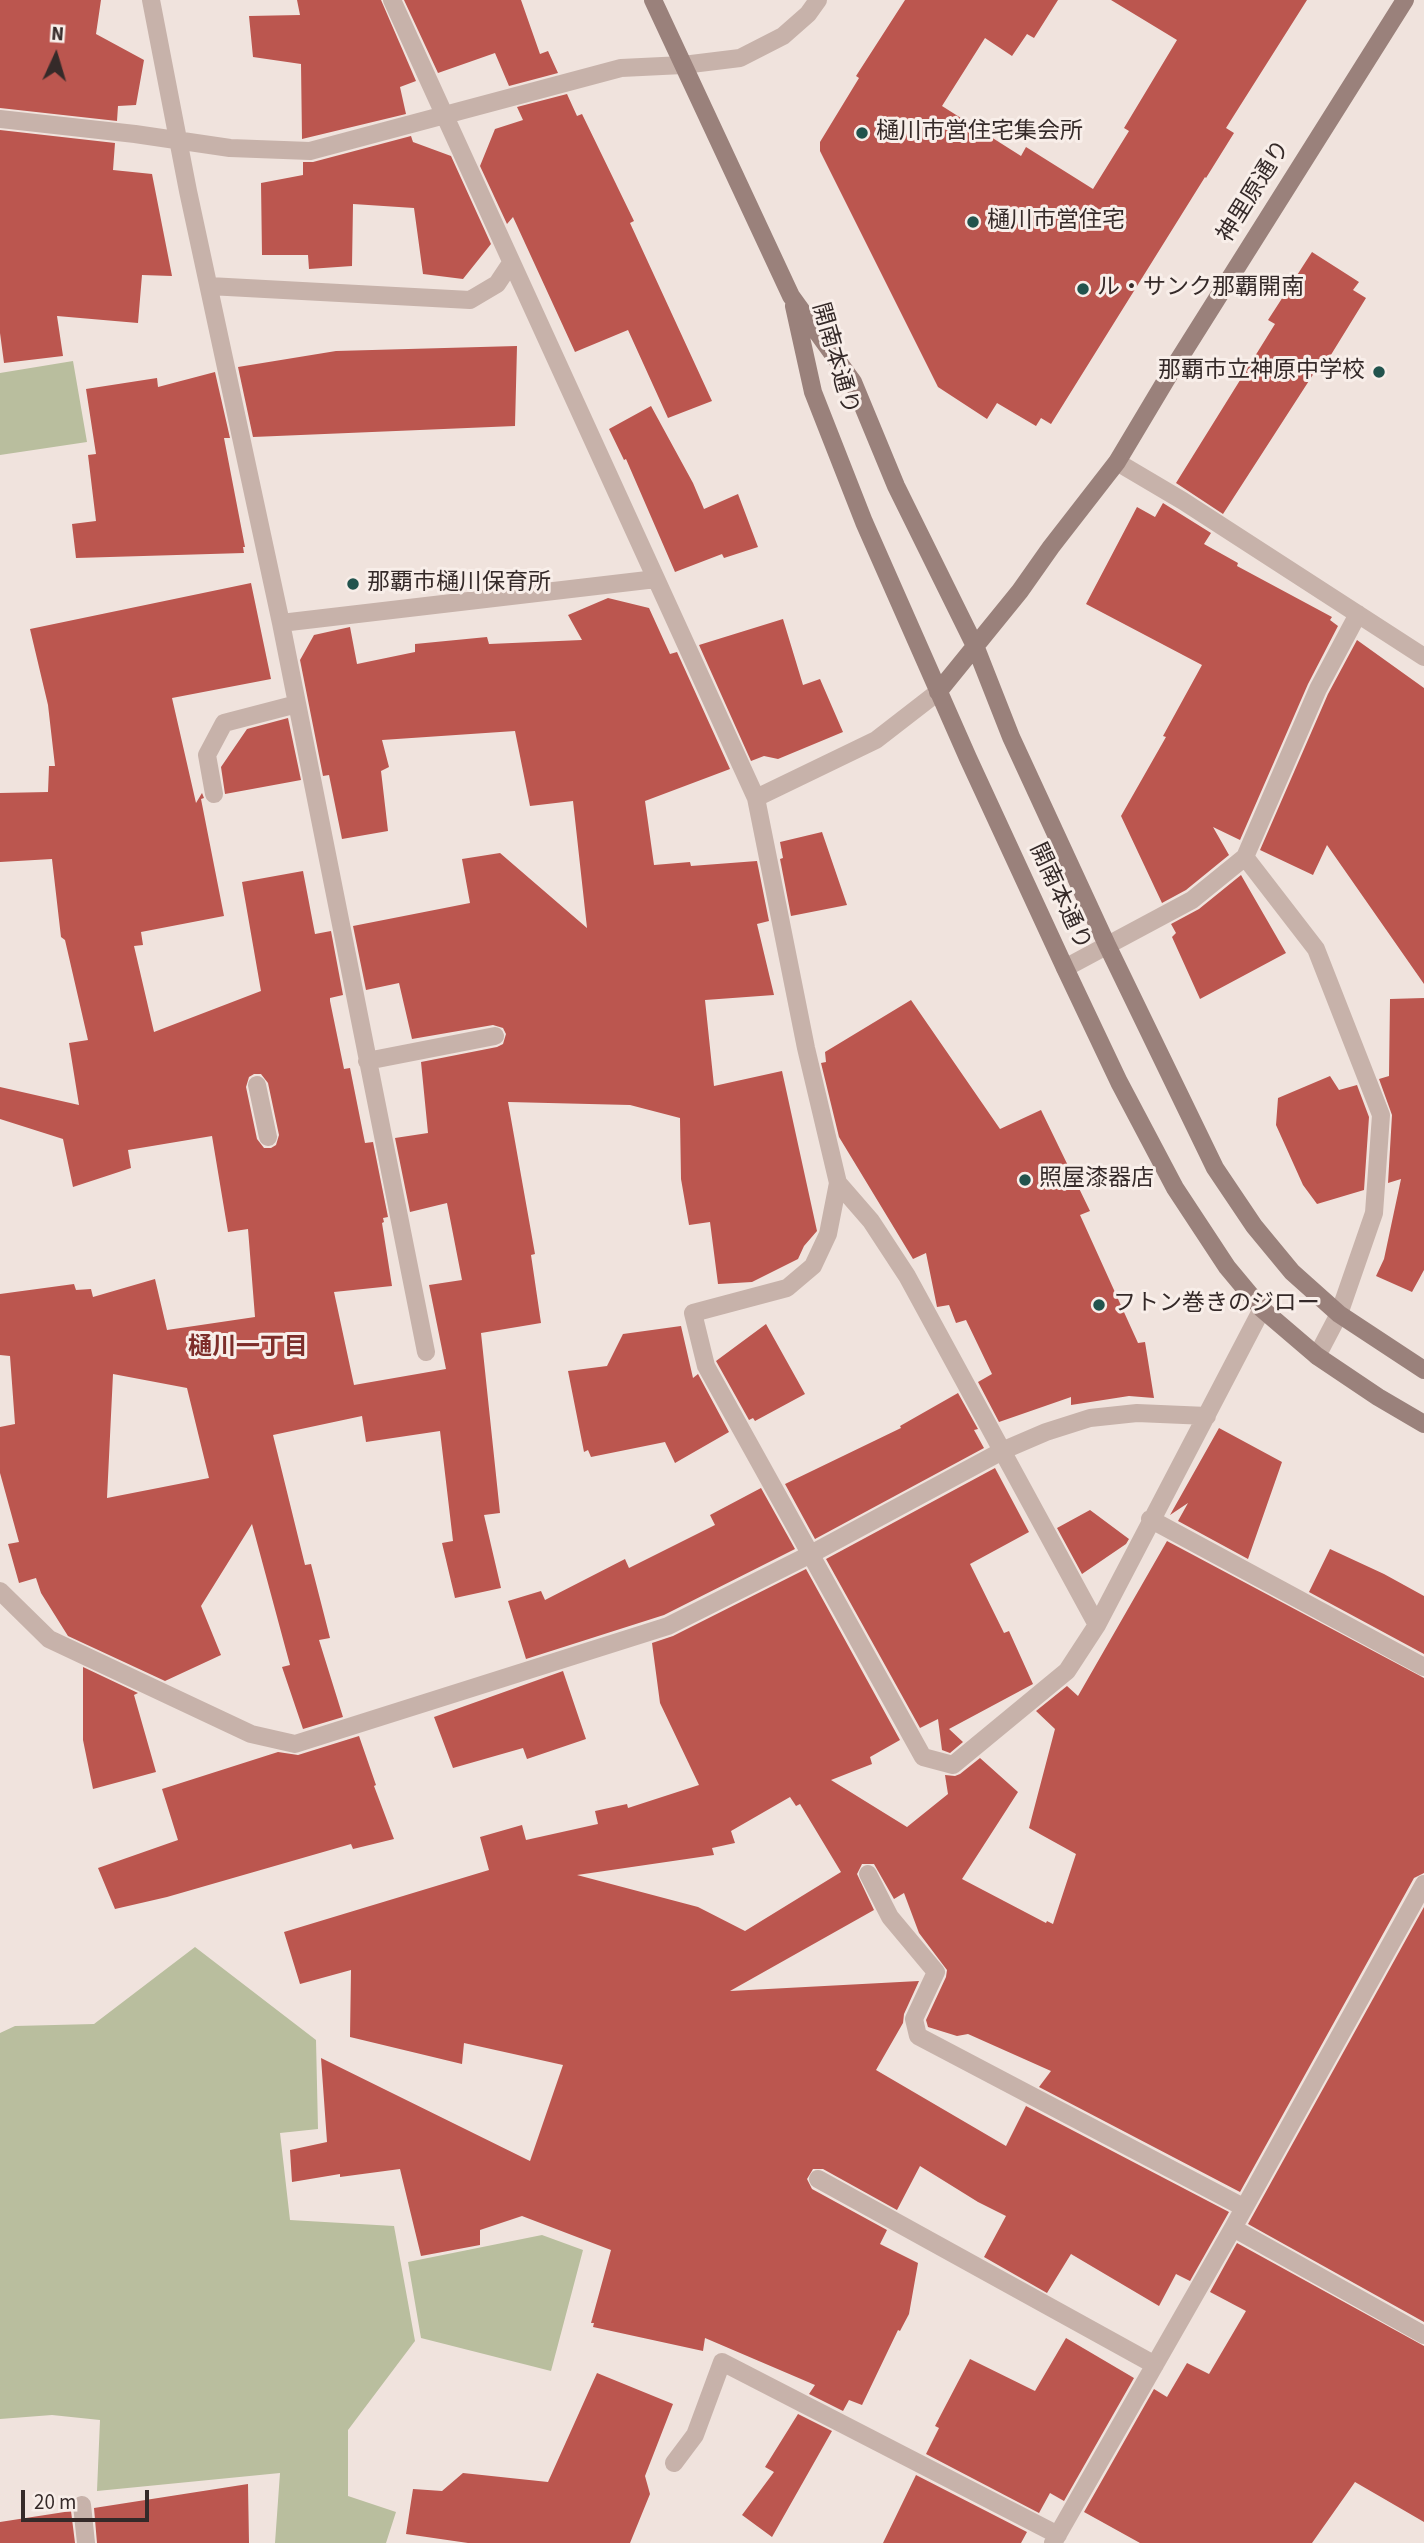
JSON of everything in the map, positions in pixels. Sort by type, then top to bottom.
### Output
[{"type":"main road","name":"開南本通り","points":[[653,0],[791,296],[852,382],[896,486],[976,648],[1011,737],[1107,946],[1215,1168],[1254,1226],[1292,1272],[1339,1314],[1424,1370]]},
{"type":"main road","name":"神里原通り","points":[[938,692],[976,648],[1117,462],[1175,364],[1405,0]]},
{"type":"main road","name":"開南本通り","points":[[791,296],[813,392],[864,522],[938,692],[1065,968],[1119,1082],[1175,1188],[1227,1266],[1262,1309],[1317,1356],[1424,1424]]},
{"type":"street","points":[[151,0],[178,140],[281,622],[426,1352]]},
{"type":"street","points":[[392,0],[756,798],[806,1048],[838,1183],[828,1234],[813,1266],[787,1287],[693,1313],[706,1366],[923,1756],[953,1765],[1068,1671],[1097,1625],[1150,1518],[1262,1309]]},
{"type":"street","points":[[0,119],[230,148],[310,151],[621,68],[683,65],[740,58],[783,36],[808,14],[818,0]]},
{"type":"street","points":[[209,286],[470,300],[497,284],[511,264]]},
{"type":"street","points":[[1117,462],[1183,501],[1424,657]]},
{"type":"street","points":[[281,622],[656,579]]},
{"type":"street","points":[[1065,968],[1192,900],[1245,857],[1318,689],[1358,614]]},
{"type":"street","points":[[756,798],[876,740],[938,692]]},
{"type":"street","points":[[214,794],[207,755],[224,723],[297,704]]},
{"type":"street","points":[[1245,857],[1316,949],[1381,1115],[1374,1213],[1339,1314],[1317,1356]]},
{"type":"street","points":[[367,1061],[495,1036]]},
{"type":"street","points":[[257,1084],[268,1137]]},
{"type":"street","points":[[838,1183],[871,1221],[907,1276],[1097,1625]]},
{"type":"street","points":[[0,1591],[50,1639],[251,1734],[295,1744],[668,1626],[811,1554],[1004,1450],[1046,1432],[1090,1418],[1137,1413],[1207,1416]]},
{"type":"street","points":[[1150,1518],[1424,1667]]},
{"type":"street","points":[[868,1874],[890,1917],[936,1972],[914,2019],[918,2036],[1243,2207]]},
{"type":"street","points":[[674,2463],[695,2435],[722,2362],[1056,2539],[1424,1884]]},
{"type":"street","points":[[818,2179],[1155,2365]]},
{"type":"street","points":[[1233,2228],[1424,2335]]},
{"type":"street","points":[[82,2505],[86,2543]]},
{"type":"green space","points":[[73,361],[87,442],[0,455],[0,373]]},
{"type":"green space","points":[[195,1947],[316,2040],[318,2129],[280,2133],[290,2220],[394,2226],[415,2341],[348,2430],[348,2496],[396,2512],[386,2543],[275,2543],[280,2473],[97,2491],[100,2420],[52,2415],[0,2419],[0,2033],[15,2026],[94,2024]]},
{"type":"green space","points":[[542,2235],[583,2250],[551,2371],[421,2338],[408,2262]]},
{"type":"building","points":[[0,0],[101,0],[96,34],[144,60],[136,105],[118,106],[117,121],[0,108]]},
{"type":"building","points":[[297,0],[381,0],[416,81],[400,87],[406,114],[302,139],[301,64],[253,57],[249,16],[300,15]]},
{"type":"building","points":[[404,0],[521,0],[540,54],[548,51],[558,73],[509,86],[495,53],[438,73]]},
{"type":"building","points":[[905,0],[1058,0],[1034,38],[1027,34],[1012,56],[985,38],[942,106],[1021,156],[1026,147],[1093,189],[1129,131],[1124,128],[1177,40],[1111,0],[1307,0],[1226,128],[1234,133],[1051,424],[1041,418],[1036,426],[997,403],[987,419],[938,387],[820,151],[820,142],[859,78],[856,76]]},
{"type":"building","points":[[567,94],[577,116],[582,114],[634,221],[630,223],[712,401],[668,418],[628,330],[575,352],[513,217],[507,224],[480,166],[495,129],[523,120],[517,107]]},
{"type":"building","points":[[0,130],[115,143],[113,170],[152,174],[172,276],[142,275],[138,323],[57,316],[63,356],[4,363],[0,333]]},
{"type":"building","points":[[411,136],[413,142],[451,156],[491,244],[463,279],[423,274],[414,208],[353,204],[352,266],[309,269],[308,255],[262,255],[261,183],[303,175],[303,162],[313,162]]},
{"type":"building","points":[[1312,252],[1359,282],[1353,290],[1366,298],[1329,358],[1325,356],[1223,514],[1176,483],[1275,324],[1268,320]]},
{"type":"building","points":[[517,346],[515,426],[253,437],[238,367],[336,351]]},
{"type":"building","points":[[215,372],[230,438],[224,438],[244,553],[76,558],[72,524],[96,521],[88,455],[96,454],[86,389],[157,378],[158,387]]},
{"type":"building","points":[[651,406],[693,483],[704,509],[738,494],[758,547],[724,558],[722,554],[675,572],[626,459],[624,460],[609,429]]},
{"type":"building","points":[[1163,503],[1211,533],[1204,544],[1238,563],[1237,566],[1332,617],[1330,620],[1338,626],[1308,684],[1240,840],[1213,827],[1229,855],[1186,890],[1162,903],[1121,816],[1166,737],[1163,736],[1202,665],[1086,604],[1137,507],[1155,517]]},
{"type":"building","points":[[251,583],[271,679],[172,698],[196,803],[202,793],[204,798],[201,799],[224,916],[141,932],[143,945],[134,946],[154,1032],[261,991],[242,882],[303,871],[315,934],[331,931],[343,995],[330,998],[330,1001],[344,1069],[350,1068],[365,1143],[373,1142],[388,1217],[383,1218],[382,1223],[392,1286],[334,1292],[354,1385],[446,1369],[429,1285],[462,1280],[447,1203],[410,1212],[395,1138],[428,1133],[421,1062],[497,1047],[503,1044],[506,1034],[503,1028],[493,1025],[412,1039],[399,983],[366,990],[353,926],[470,903],[462,859],[500,853],[587,928],[573,801],[530,806],[515,731],[382,740],[389,767],[381,771],[388,831],[342,839],[329,775],[323,776],[300,660],[314,635],[350,627],[357,664],[415,652],[415,644],[487,637],[489,644],[582,640],[568,615],[608,598],[649,608],[670,654],[677,652],[730,769],[645,801],[654,865],[690,862],[691,866],[757,861],[769,921],[757,924],[774,995],[705,1000],[714,1086],[782,1071],[817,1231],[804,1246],[798,1259],[752,1282],[718,1284],[710,1222],[689,1225],[681,1179],[680,1118],[630,1105],[508,1102],[535,1254],[531,1255],[541,1323],[481,1333],[500,1513],[484,1515],[501,1588],[455,1598],[442,1543],[453,1541],[440,1431],[366,1442],[362,1416],[273,1435],[305,1565],[311,1564],[330,1638],[319,1640],[343,1717],[303,1729],[282,1667],[290,1665],[252,1524],[201,1606],[221,1655],[165,1681],[68,1636],[41,1593],[36,1578],[19,1583],[8,1544],[19,1542],[0,1473],[0,1427],[15,1424],[10,1356],[0,1355],[0,1294],[74,1284],[76,1290],[91,1289],[93,1297],[155,1279],[167,1330],[255,1317],[248,1229],[228,1232],[212,1136],[128,1150],[131,1168],[73,1187],[63,1139],[0,1119],[0,1087],[79,1105],[69,1043],[88,1040],[65,940],[61,937],[52,859],[0,862],[0,793],[48,792],[49,766],[55,766],[48,705],[30,629]],"holes":[[[261,1074],[268,1083],[279,1135],[276,1145],[271,1148],[264,1148],[257,1139],[246,1087],[249,1077]],[[113,1374],[187,1388],[209,1478],[107,1498]]]},
{"type":"building","points":[[783,619],[803,685],[820,679],[843,732],[778,759],[764,756],[751,761],[699,645]]},
{"type":"building","points":[[1357,640],[1424,688],[1424,984],[1327,845],[1313,875],[1260,850],[1328,694]]},
{"type":"building","points":[[288,718],[301,780],[225,794],[221,767],[247,729]]},
{"type":"building","points":[[822,832],[847,905],[791,916],[780,859],[783,858],[780,842]]},
{"type":"building","points":[[1241,875],[1286,953],[1200,999],[1172,937],[1176,933],[1171,924],[1199,909]]},
{"type":"building","points":[[1424,998],[1424,1270],[1412,1292],[1376,1276],[1384,1259],[1401,1179],[1388,1183],[1392,1115],[1379,1079],[1389,1076],[1390,999]]},
{"type":"building","points":[[911,1000],[1000,1129],[1041,1110],[1090,1211],[1080,1215],[1138,1343],[1145,1342],[1154,1398],[1129,1396],[1071,1405],[1071,1397],[999,1422],[978,1382],[992,1374],[966,1320],[956,1323],[949,1305],[937,1307],[926,1253],[913,1259],[839,1137],[821,1063],[826,1062],[825,1052]]},
{"type":"building","points":[[1330,1076],[1339,1090],[1357,1085],[1369,1117],[1364,1190],[1317,1204],[1303,1185],[1276,1125],[1278,1098]]},
{"type":"building","points":[[766,1324],[805,1394],[755,1421],[753,1418],[749,1420],[716,1361]]},
{"type":"building","points":[[681,1326],[693,1378],[698,1374],[729,1432],[675,1463],[665,1442],[591,1457],[588,1450],[584,1452],[568,1371],[607,1366],[623,1334]]},
{"type":"building","points":[[958,1393],[978,1429],[974,1430],[984,1448],[815,1539],[785,1484],[901,1428],[900,1426]]},
{"type":"building","points":[[1219,1428],[1282,1462],[1248,1559],[1178,1521],[1188,1503],[1170,1515]]},
{"type":"building","points":[[995,1468],[1029,1532],[970,1564],[1004,1633],[1009,1631],[1033,1684],[949,1729],[963,1742],[950,1753],[942,1750],[938,1719],[920,1728],[826,1559]]},
{"type":"building","points":[[761,1488],[795,1549],[664,1615],[526,1659],[508,1601],[541,1591],[545,1600],[625,1559],[629,1568],[715,1525],[710,1515]]},
{"type":"building","points":[[1090,1510],[1129,1539],[1126,1544],[1082,1574],[1057,1528]]},
{"type":"building","points":[[1167,1541],[1424,1678],[1424,1873],[1414,1878],[1240,2192],[1039,2087],[1051,2071],[968,2034],[957,2036],[928,2027],[926,2020],[947,1970],[919,1933],[904,1893],[894,1899],[874,1864],[862,1864],[857,1874],[874,1910],[730,1991],[919,1981],[904,2014],[903,2023],[876,2070],[1006,2146],[1026,2106],[1229,2212],[1190,2281],[1176,2274],[1159,2306],[1071,2254],[1047,2293],[984,2257],[1006,2216],[920,2166],[897,2210],[823,2169],[813,2169],[807,2179],[812,2189],[887,2230],[880,2244],[918,2263],[909,2314],[900,2331],[898,2330],[862,2405],[849,2400],[843,2411],[809,2394],[815,2385],[705,2338],[703,2351],[593,2327],[594,2323],[591,2323],[611,2250],[522,2216],[480,2230],[480,2245],[421,2256],[400,2169],[340,2177],[340,2174],[292,2182],[290,2150],[327,2142],[321,2058],[530,2161],[563,2065],[464,2043],[462,2064],[350,2037],[351,1970],[300,1984],[284,1932],[489,1870],[480,1837],[522,1825],[526,1840],[598,1824],[595,1811],[627,1804],[628,1808],[699,1785],[660,1703],[652,1643],[673,1636],[806,1569],[900,1740],[870,1757],[872,1764],[831,1780],[907,1827],[948,1794],[945,1775],[960,1774],[980,1758],[1018,1792],[962,1879],[1046,1923],[1047,1921],[1053,1924],[1076,1854],[1029,1828],[1055,1729],[1036,1711],[1067,1686],[1078,1696]],"holes":[[[790,1797],[796,1806],[800,1804],[841,1872],[745,1931],[698,1907],[577,1875],[714,1855],[712,1848],[735,1843],[731,1831]]]},
{"type":"building","points":[[1330,1549],[1424,1596],[1424,1654],[1309,1592]]},
{"type":"building","points":[[83,1667],[138,1693],[134,1695],[156,1772],[93,1789],[83,1740]]},
{"type":"building","points":[[563,1671],[586,1739],[527,1759],[523,1748],[453,1768],[434,1717]]},
{"type":"building","points":[[359,1736],[394,1839],[353,1849],[351,1844],[167,1897],[115,1909],[98,1868],[178,1840],[162,1789],[278,1752],[298,1755]]},
{"type":"building","points":[[1424,1907],[1424,2322],[1248,2224]]},
{"type":"building","points":[[1237,2243],[1424,2346],[1424,2522],[1355,2482],[1312,2543],[1140,2543],[1084,2512],[1154,2389],[1167,2397],[1187,2363],[1209,2374],[1246,2311],[1210,2292]]},
{"type":"building","points":[[1066,2338],[1134,2378],[1064,2501],[1050,2493],[1039,2513],[926,2454],[939,2428],[935,2426],[970,2359],[1035,2391]]},
{"type":"building","points":[[597,2373],[673,2404],[645,2476],[650,2494],[630,2543],[468,2543],[406,2534],[413,2489],[442,2491],[463,2473],[548,2482]]},
{"type":"building","points":[[798,2414],[832,2431],[772,2537],[742,2515],[774,2472],[765,2467]]},
{"type":"building","points":[[916,2475],[1027,2532],[1021,2543],[883,2543]]},
{"type":"building","points":[[248,2484],[249,2543],[97,2543],[94,2508]]},
{"type":"building","points":[[71,2511],[75,2543],[0,2543],[0,2522]]},
{"type":"place","name":"樋川市営住宅集会所","points":[[862,133]]},
{"type":"place","name":"樋川市営住宅","points":[[973,222]]},
{"type":"place","name":"ル・サンク那覇開南","points":[[1083,289]]},
{"type":"place","name":"那覇市立神原中学校","points":[[1379,372]]},
{"type":"place","name":"那覇市樋川保育所","points":[[353,584]]},
{"type":"place","name":"照屋漆器店","points":[[1025,1180]]},
{"type":"place","name":"フトン巻きのジロー","points":[[1099,1305]]},
{"type":"district","name":"樋川一丁目","points":[[248,1349]]}]
